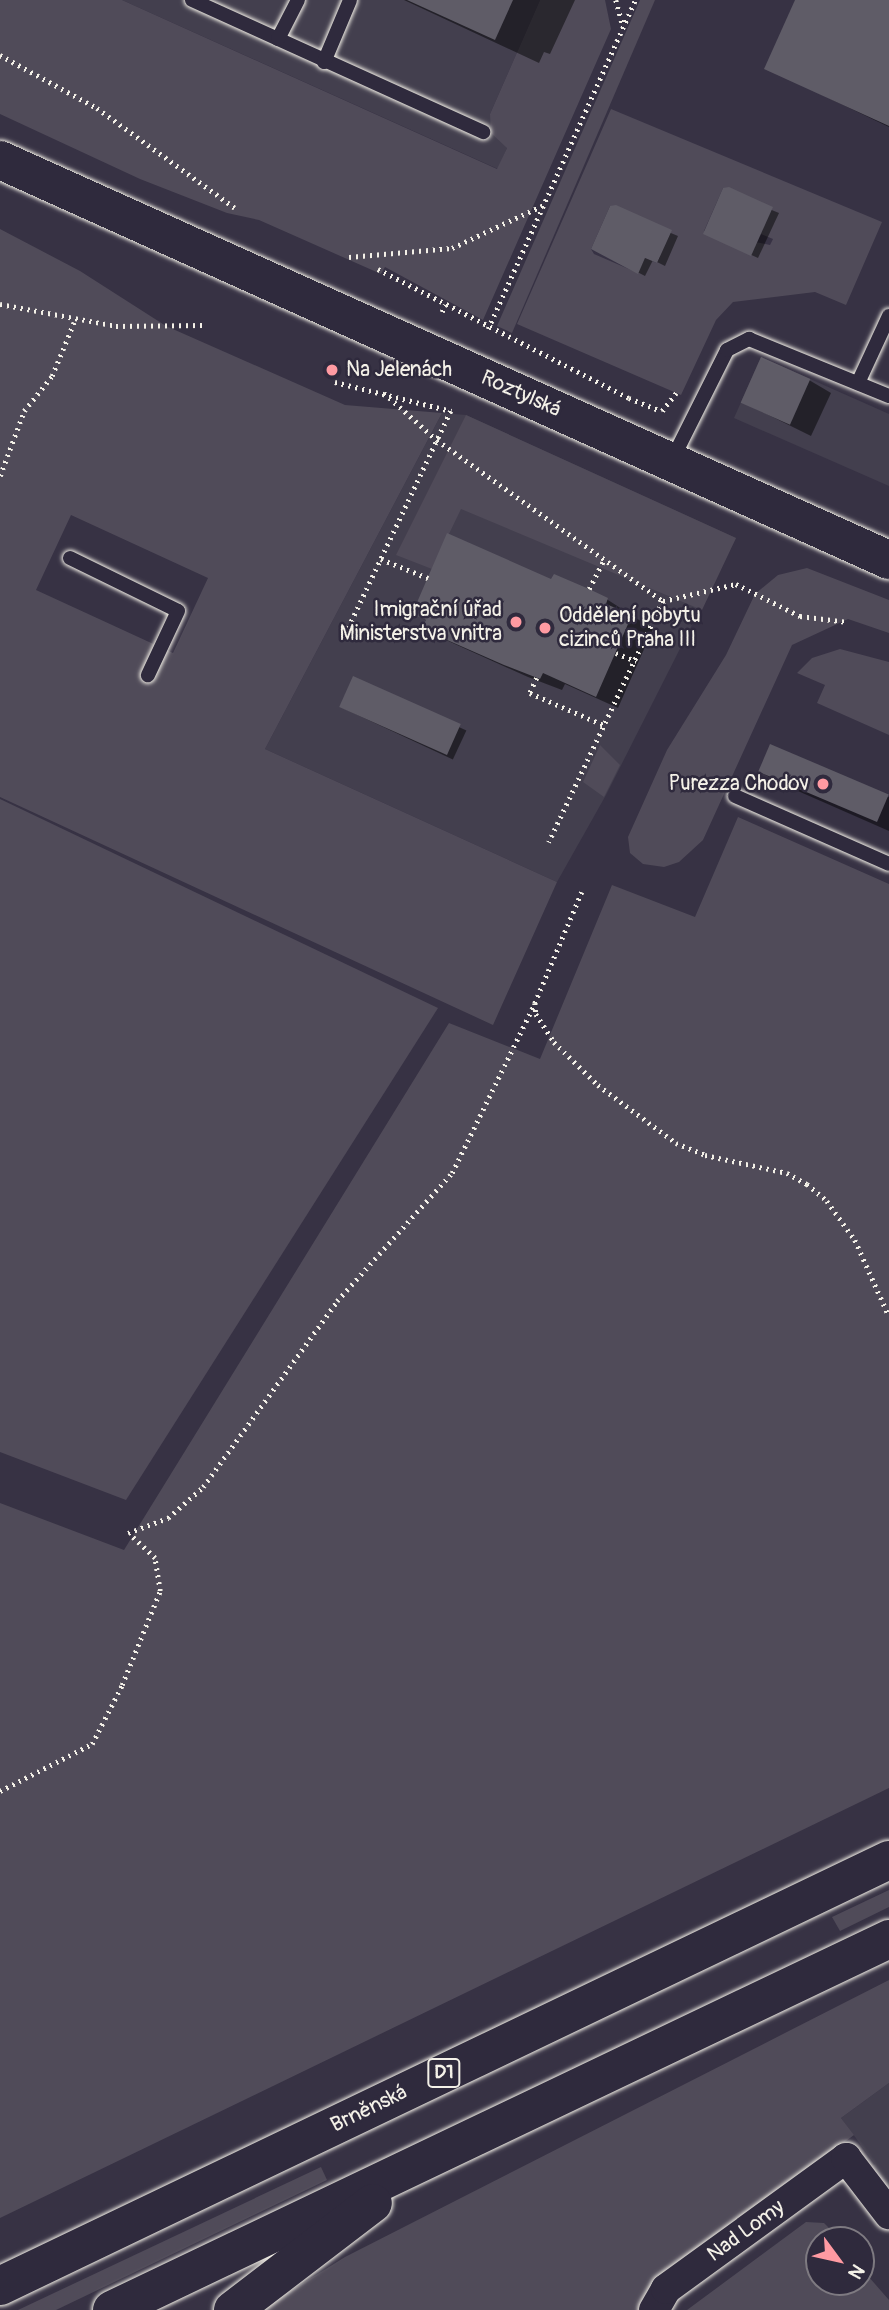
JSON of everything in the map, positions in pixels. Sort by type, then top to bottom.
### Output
[{"type":"main road","name":"Roztylská","points":[[0,160],[889,560]]},
{"type":"main road","name":"Brněnská","points":[[0,2286],[889,1860]]},
{"type":"main road","points":[[112,2310],[889,1938]]},
{"type":"main road","points":[[233,2310],[435,2155]]},
{"type":"street","name":"Nad Lomy","points":[[654,2310],[666,2290],[846,2158],[889,2214]]},
{"type":"lane","points":[[192,0],[483,132]]},
{"type":"lane","points":[[278,39],[298,0]]},
{"type":"lane","points":[[324,62],[350,0]]},
{"type":"lane","points":[[858,383],[889,316]]},
{"type":"lane","points":[[671,462],[727,350],[749,339],[889,396]]},
{"type":"lane","points":[[70,558],[178,611],[148,675]]},
{"type":"lane","points":[[735,796],[889,864]]},
{"type":"path","points":[[616,0],[623,27]]},
{"type":"path","points":[[488,329],[635,0]]},
{"type":"path","points":[[0,55],[97,107],[235,208]]},
{"type":"path","points":[[349,257],[453,248],[546,204]]},
{"type":"path","points":[[378,269],[488,329],[662,411],[676,393]]},
{"type":"path","points":[[0,304],[74,322],[204,325]]},
{"type":"path","points":[[442,312],[445,305]]},
{"type":"path","points":[[0,476],[24,411],[52,376],[74,322]]},
{"type":"path","points":[[335,382],[451,411],[343,639]]},
{"type":"path","points":[[384,393],[437,440],[663,601],[736,584],[800,617],[848,622]]},
{"type":"path","points":[[381,559],[428,578]]},
{"type":"path","points":[[589,589],[604,559]]},
{"type":"path","points":[[550,842],[663,601]]},
{"type":"path","points":[[615,653],[636,661]]},
{"type":"path","points":[[537,678],[530,693],[606,726]]},
{"type":"path","points":[[0,1791],[92,1744],[122,1685],[160,1591],[155,1558],[128,1533],[168,1518],[203,1487],[337,1301],[452,1173],[535,1003],[582,892]]},
{"type":"path","points":[[535,1003],[536,1014],[554,1042],[598,1086],[652,1128],[705,1155],[787,1173],[827,1201],[855,1240],[889,1316]]},
{"type":"shaded area","points":[[0,0],[122,0],[497,169],[507,148],[491,133],[490,114],[540,0],[605,0],[611,29],[483,320],[385,267],[381,274],[259,220],[227,213],[140,179],[0,114]]},
{"type":"shaded area","points":[[122,0],[540,0],[490,114],[507,148],[498,169]]},
{"type":"shaded area","points":[[640,0],[655,0],[512,333],[497,326]]},
{"type":"shaded area","points":[[611,109],[882,222],[846,305],[815,292],[733,302],[716,320],[681,395],[517,324]],"holes":[[[723,188],[761,234],[773,239],[770,245],[704,231]],[[610,206],[660,257],[657,263],[645,258],[638,273],[594,254],[591,249]]]},
{"type":"shaded area","points":[[0,229],[80,271],[166,326],[345,405],[442,413],[265,749],[557,882],[493,1025],[0,797]],"holes":[[[71,515],[208,578],[173,653],[36,590]]]},
{"type":"shaded area","points":[[761,357],[889,414],[889,486],[734,418]]},
{"type":"shaded area","points":[[442,413],[466,415],[736,538],[606,795],[557,882],[265,749]]},
{"type":"shaded area","points":[[466,415],[736,538],[702,610],[461,509],[432,569],[396,555]]},
{"type":"shaded area","points":[[807,568],[889,600],[889,633],[848,619],[792,645],[703,840],[679,862],[664,867],[643,864],[630,853],[628,837],[667,750],[726,655],[755,594],[778,575]]},
{"type":"shaded area","points":[[840,649],[889,662],[889,735],[817,703],[825,685],[797,673],[812,658]]},
{"type":"shaded area","points":[[600,745],[620,765],[604,797],[583,782]]},
{"type":"shaded area","points":[[0,799],[438,1008],[126,1500],[0,1452]]},
{"type":"shaded area","points":[[738,817],[889,884],[889,1788],[0,2218],[0,1503],[124,1550],[449,1023],[540,1059],[612,885],[695,917]]},
{"type":"shaded area","points":[[889,1890],[889,1907],[840,1931],[832,1917]]},
{"type":"shaded area","points":[[889,1980],[889,2083],[841,2118],[854,2135],[657,2281],[638,2310],[260,2310],[345,2257]]},
{"type":"shaded area","points":[[889,2083],[889,2198],[868,2170],[875,2164],[841,2118]]},
{"type":"shaded area","points":[[321,2167],[327,2180],[56,2310],[18,2310]]},
{"type":"shaded area","points":[[806,2222],[824,2223],[827,2226],[805,2226],[805,2296],[875,2296],[875,2284],[889,2300],[889,2310],[687,2310]]},
{"type":"building","points":[[407,0],[513,0],[495,40]]},
{"type":"building","points":[[795,0],[889,0],[889,126],[764,69]]},
{"type":"building","points":[[729,187],[773,207],[751,256],[703,234],[723,188]]},
{"type":"building","points":[[616,205],[672,230],[657,263],[645,258],[638,274],[591,249],[610,206]]},
{"type":"building","points":[[761,357],[810,379],[790,425],[741,403]]},
{"type":"building","points":[[447,533],[551,579],[554,574],[589,589],[608,598],[606,604],[632,615],[596,697],[543,673],[540,679],[504,665],[422,629],[426,620],[412,614]]},
{"type":"building","points":[[353,676],[461,724],[447,755],[339,707]]},
{"type":"building","name":"Purezza Chodov","points":[[770,744],[889,794],[877,822],[758,772]]},
{"type":"place","name":"Na Jelenách","points":[[332,370]]},
{"type":"place","name":"Imigrační úřad Ministerstva vnitra","points":[[516,622]]},
{"type":"place","name":"Oddělení pobytu cizinců Praha III","points":[[545,628]]},
{"type":"place","name":"Purezza Chodov","points":[[823,784]]}]
